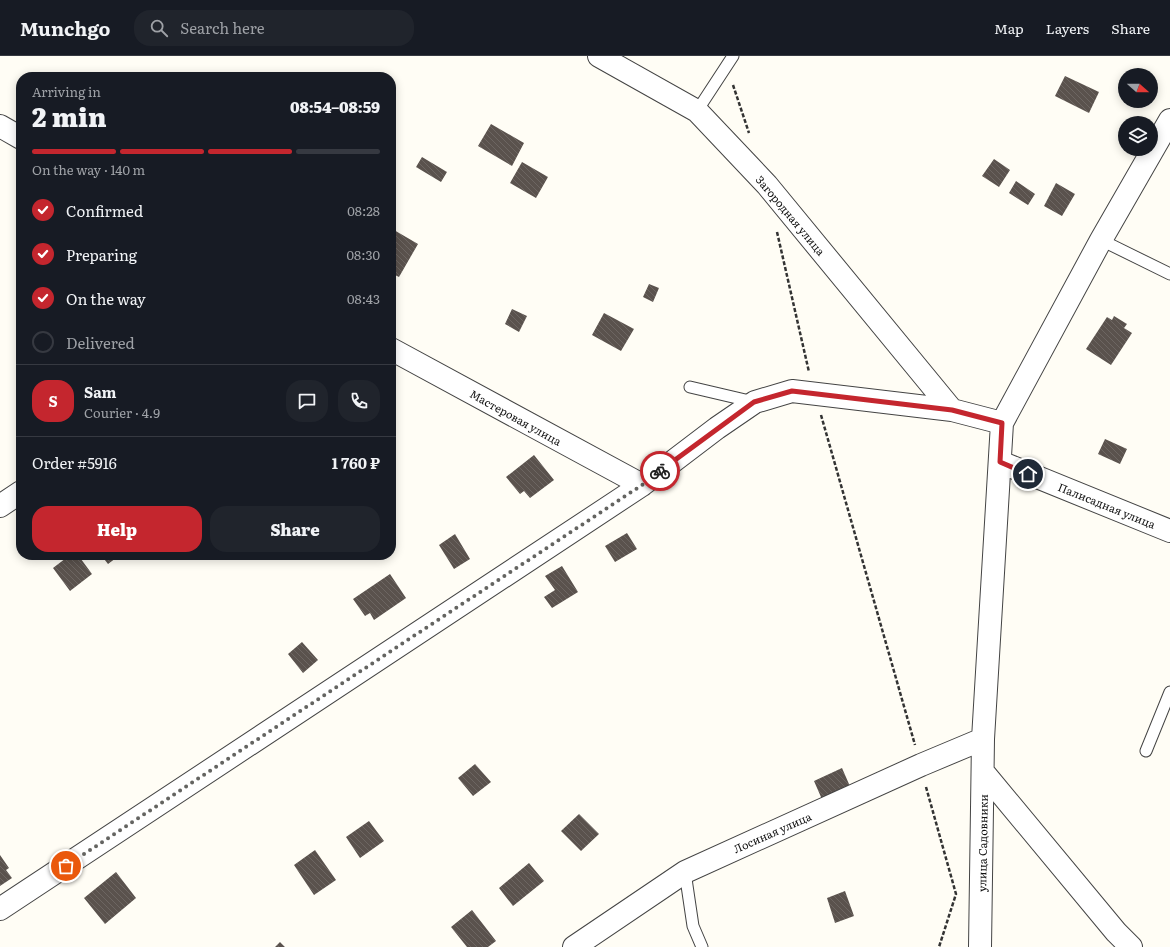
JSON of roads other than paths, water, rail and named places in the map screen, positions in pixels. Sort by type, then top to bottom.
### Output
[{"type":"street","name":"Загородная улица","points":[[599,56],[697,111],[767,185],[952,410]]},
{"type":"street","points":[[0,909],[642,485],[754,402],[792,391],[952,410],[1002,423],[1101,240],[1170,120]]},
{"type":"street","points":[[0,126],[16,135]]},
{"type":"street","name":"Мастеровая улица","points":[[396,352],[642,485]]},
{"type":"street","name":"улица Садовники","points":[[980,947],[984,772],[983,739],[1002,423]]},
{"type":"street","name":"Палисадная улица","points":[[1000,462],[1170,531]]},
{"type":"street","points":[[0,506],[16,495]]},
{"type":"street","name":"Лосиная улица","points":[[574,947],[685,872],[921,765],[983,739]]},
{"type":"street","points":[[984,772],[1116,932],[1131,947]]},
{"type":"lane","points":[[697,111],[733,56]]},
{"type":"lane","points":[[1101,240],[1170,274]]},
{"type":"lane","points":[[690,387],[754,402]]},
{"type":"lane","points":[[1146,751],[1170,692]]},
{"type":"lane","points":[[685,872],[693,926],[702,947]]}]
